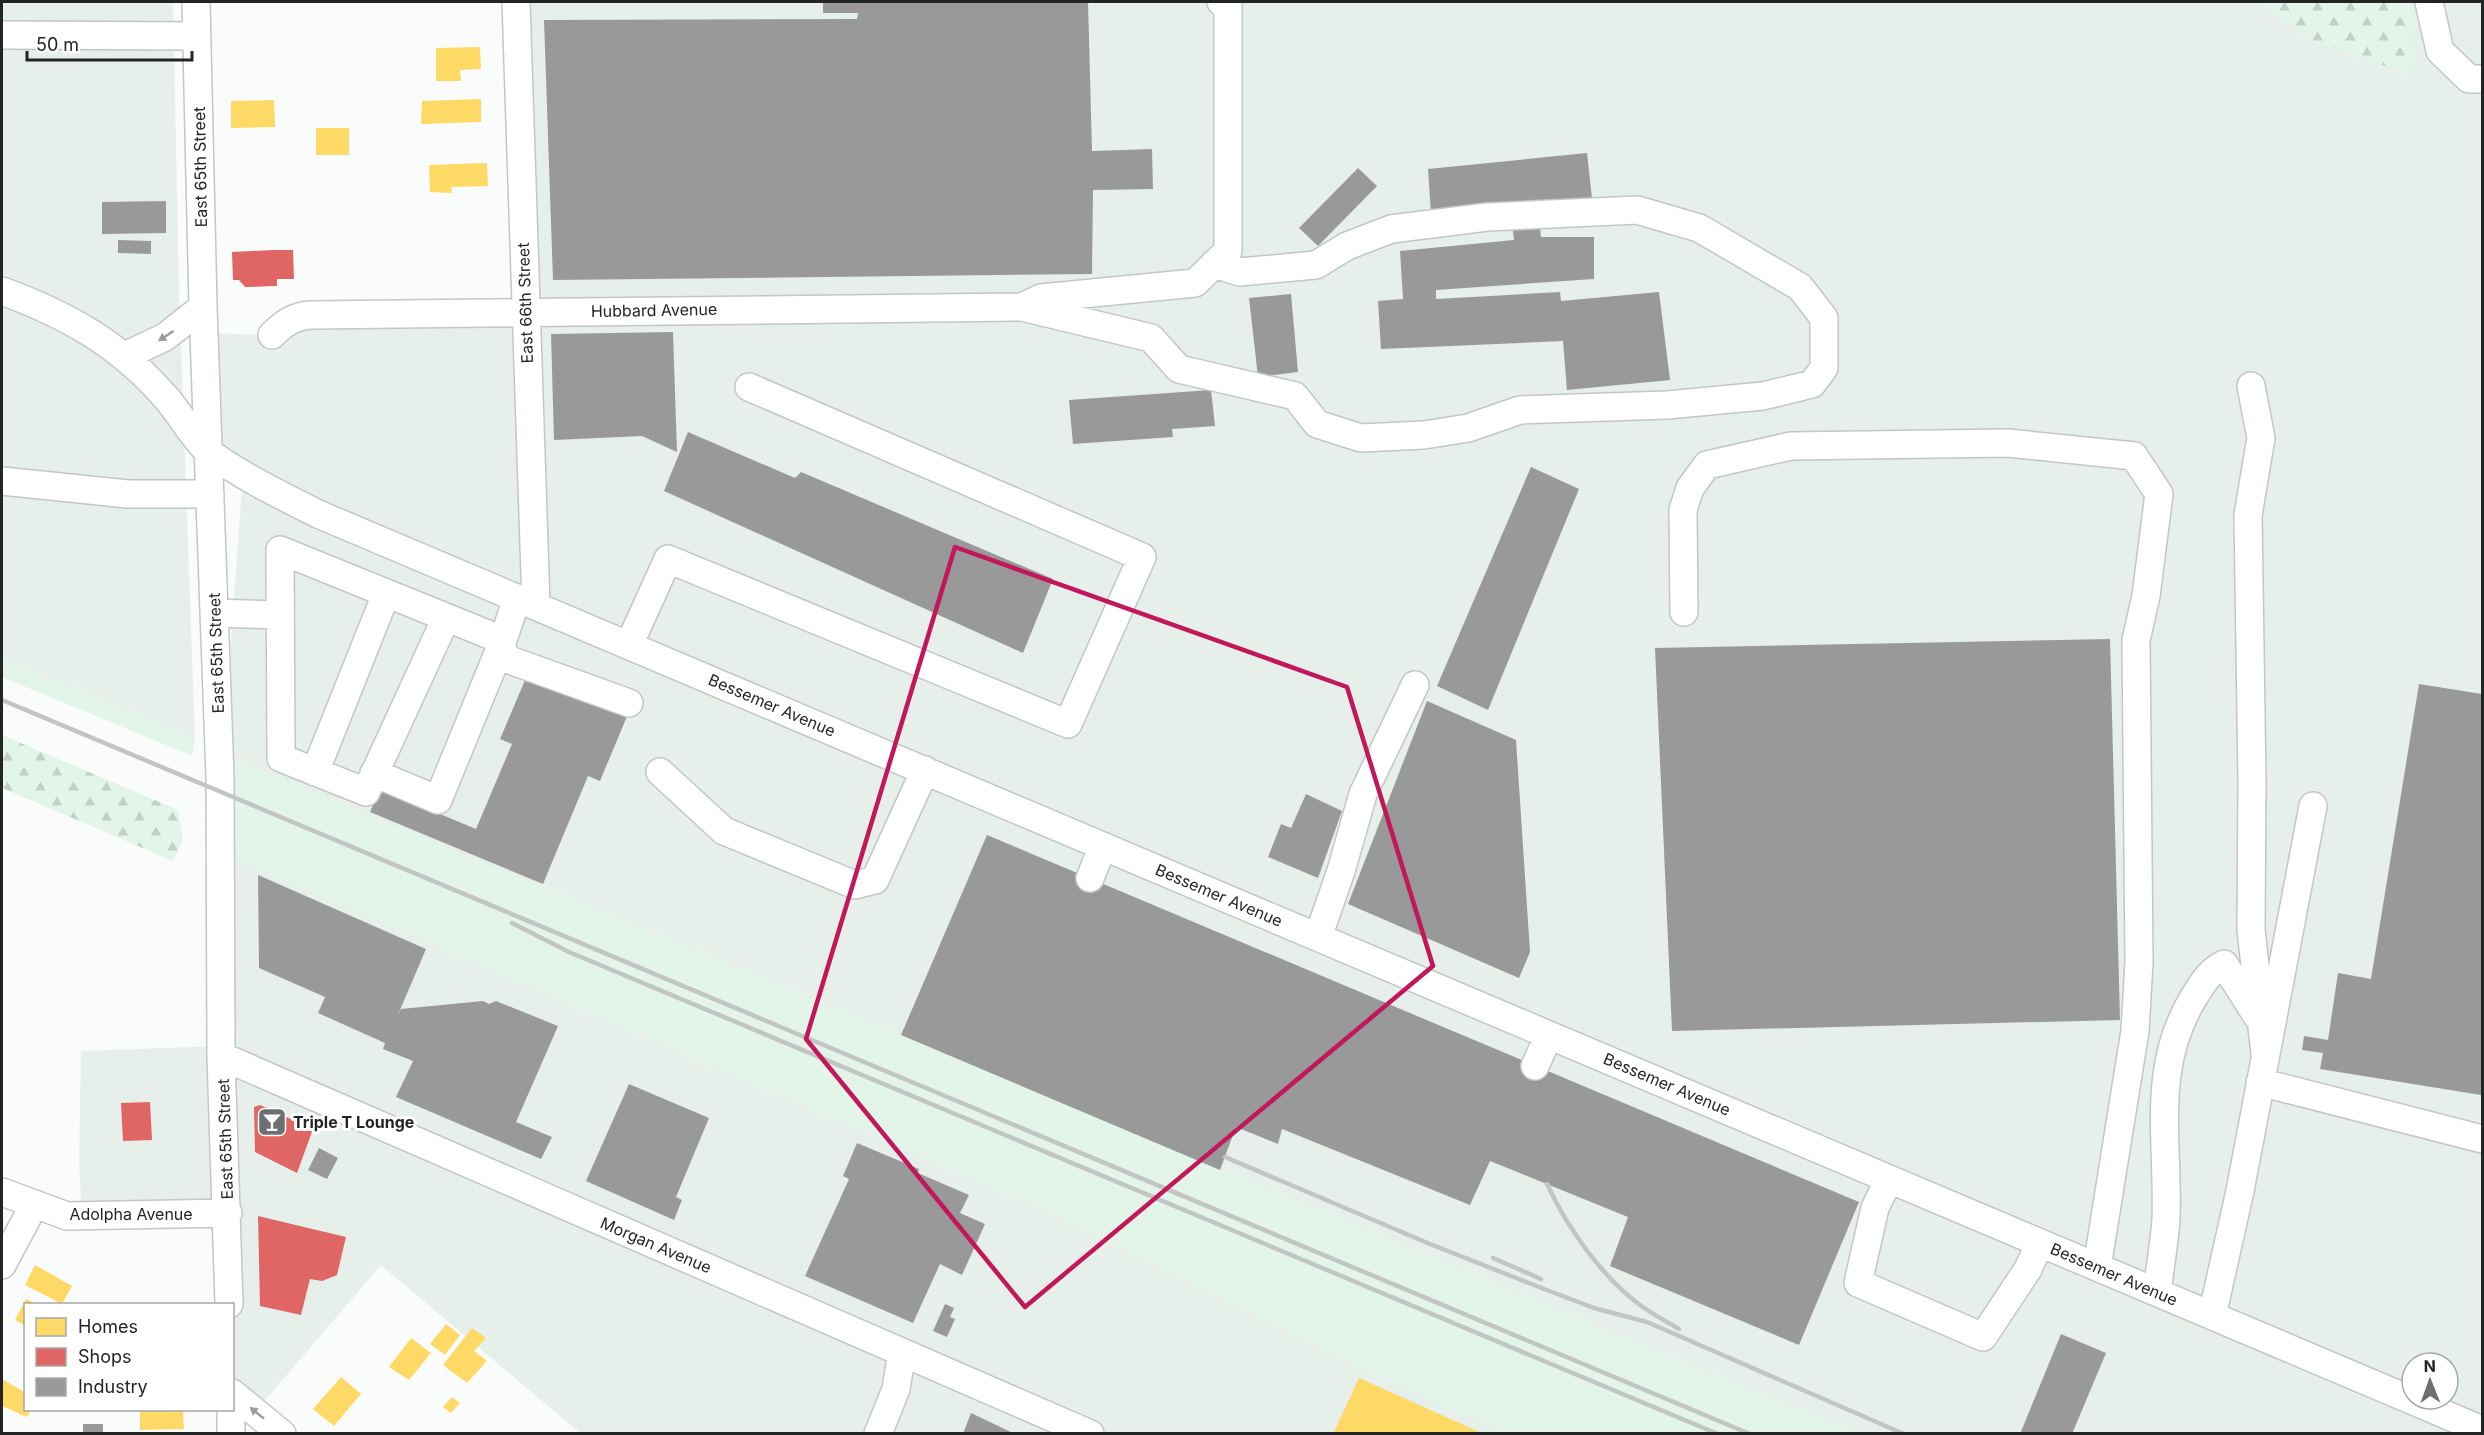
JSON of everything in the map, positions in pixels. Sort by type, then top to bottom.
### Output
[{"type":"street","name":"East 65th Street","points":[[196,2],[203,307],[220,777],[221,1056],[228,1213],[229,1303]]},
{"type":"street","name":"East 66th Street","points":[[516,2],[525,312],[526,602]]},
{"type":"street","points":[[1032,303],[1195,283],[1228,251],[1228,6],[1221,2]]},
{"type":"street","points":[[2428,2],[2440,51],[2469,79],[2482,79]]},
{"type":"street","points":[[2,35],[197,36]]},
{"type":"street","points":[[1032,303],[1151,338],[1179,369],[1295,396],[1317,424],[1362,438],[1424,435],[1457,430],[1520,410],[1667,405],[1763,396],[1812,384],[1824,368],[1824,318],[1800,287],[1699,228],[1637,210],[1487,218],[1391,229],[1347,246],[1316,265],[1240,272],[1214,264]]},
{"type":"street","name":"Bessemer Avenue","points":[[2,291],[75,322],[125,356],[167,399],[209,452],[279,494],[318,514],[2482,1430]]},
{"type":"street","name":"Hubbard Avenue","points":[[272,335],[284,323],[298,316],[1032,303]]},
{"type":"street","points":[[125,356],[165,337],[203,307]]},
{"type":"street","points":[[2251,386],[2261,438],[2247,515],[2252,782],[2251,930],[2265,1054]]},
{"type":"street","points":[[629,645],[668,560],[1068,724],[1142,557],[748,387]]},
{"type":"street","points":[[1684,612],[1683,510],[1690,488],[1707,465],[1791,446],[2008,443],[2134,456],[2159,494],[2146,596],[2136,640],[2139,962],[2135,1031],[2097,1267]]},
{"type":"street","points":[[2,481],[129,494],[210,494]]},
{"type":"street","points":[[446,618],[366,792],[281,758],[280,550],[446,618],[501,643],[507,659],[629,703]]},
{"type":"street","points":[[315,772],[386,594]]},
{"type":"street","points":[[374,773],[438,800],[501,643],[526,602]]},
{"type":"street","points":[[214,613],[280,615]]},
{"type":"street","points":[[1318,937],[1341,871],[1363,794],[1415,685]]},
{"type":"street","points":[[660,772],[723,831],[855,885],[875,880],[925,770]]},
{"type":"street","points":[[2212,1316],[2240,1191],[2313,806]]},
{"type":"street","points":[[1090,878],[1103,846]]},
{"type":"street","points":[[2157,1292],[2166,1220],[2163,1133],[2169,1053],[2181,1018],[2210,972],[2224,964],[2261,1023]]},
{"type":"street","points":[[1535,1066],[1549,1035]]},
{"type":"street","name":"Morgan Avenue","points":[[221,1056],[1090,1434]]},
{"type":"street","points":[[2260,1082],[2482,1139]]},
{"type":"street","points":[[1889,1179],[1875,1208],[1858,1283],[1983,1337],[2027,1272],[2040,1243]]},
{"type":"street","name":"Adolpha Avenue","points":[[2,1192],[67,1216],[228,1213]]},
{"type":"street","points":[[2,1265],[34,1205]]},
{"type":"street","points":[[878,1434],[896,1389],[902,1352]]},
{"type":"street","points":[[234,1395],[282,1434]]},
{"type":"street","points":[[231,1411],[231,1434]]},
{"type":"highlighted area","points":[[955,547],[1347,687],[1433,966],[1025,1307],[806,1039]]},
{"type":"shaded area","points":[[2,2],[173,2],[179,292],[195,739],[2,658]]},
{"type":"shaded area","points":[[516,2],[2258,2],[2318,43],[2412,74],[2412,2],[2482,2],[2482,1433],[580,1433],[381,1265],[255,1412],[234,1394],[234,1303],[232,1303],[228,1213],[82,1216],[79,1162],[81,1051],[221,1046],[220,792],[243,473],[209,452],[204,333],[272,335],[284,323],[525,312]]},
{"type":"green space","points":[[2258,2],[2412,2],[2412,75],[2318,43]]},
{"type":"green space","points":[[2,658],[195,739],[192,756],[2,677]]},
{"type":"green space","points":[[2,735],[178,810],[183,840],[173,861],[2,788]]},
{"type":"green space","points":[[219,753],[1701,1370],[1858,1433],[1507,1433],[1359,1367],[1051,1213],[220,852]]},
{"type":"building: Homes","points":[[480,47],[481,69],[460,70],[461,81],[436,81],[436,48]]},
{"type":"building: Homes","points":[[481,99],[481,122],[421,124],[422,101]]},
{"type":"building: Homes","points":[[274,100],[275,127],[231,128],[231,101]]},
{"type":"building: Homes","points":[[316,128],[349,128],[349,155],[316,155]]},
{"type":"building: Homes","points":[[487,163],[488,186],[451,187],[452,193],[430,192],[429,165]]},
{"type":"building: Homes","points":[[35,1265],[72,1286],[63,1303],[60,1303],[25,1285]]},
{"type":"building: Homes","points":[[26,1299],[35,1303],[24,1303],[24,1325],[15,1320]]},
{"type":"building: Homes","points":[[446,1324],[460,1335],[445,1355],[430,1344]]},
{"type":"building: Homes","points":[[472,1328],[486,1338],[474,1351],[487,1361],[467,1383],[443,1365]]},
{"type":"building: Homes","points":[[411,1338],[431,1353],[409,1380],[389,1367]]},
{"type":"building: Homes","points":[[341,1377],[361,1394],[334,1426],[313,1409]]},
{"type":"building: Homes","points":[[1359,1378],[1484,1434],[1333,1434]]},
{"type":"building: Homes","points":[[2,1379],[24,1392],[24,1411],[30,1411],[27,1417],[2,1406]]},
{"type":"building: Homes","points":[[452,1397],[460,1403],[451,1413],[443,1407]]},
{"type":"building: Homes","points":[[140,1411],[183,1411],[184,1429],[140,1430]]},
{"type":"building: Shops","points":[[293,250],[294,279],[277,279],[277,286],[245,287],[239,280],[233,280],[232,252]]},
{"type":"building: Shops","points":[[150,1102],[152,1140],[123,1141],[121,1103]]},
{"type":"building: Shops","points":[[260,1105],[313,1129],[297,1173],[255,1152],[254,1107]]},
{"type":"building: Shops","points":[[258,1216],[346,1237],[337,1275],[322,1281],[310,1279],[301,1315],[260,1306]]},
{"type":"building: Industry","points":[[823,2],[1088,2],[1092,151],[1152,149],[1153,189],[1093,190],[1092,274],[553,280],[544,20],[857,19],[858,13],[823,13]]},
{"type":"building: Industry","points":[[1587,153],[1592,198],[1431,214],[1428,169]]},
{"type":"building: Industry","points":[[1358,168],[1377,186],[1318,246],[1299,228]]},
{"type":"building: Industry","points":[[166,201],[166,233],[102,234],[102,202]]},
{"type":"building: Industry","points":[[1539,221],[1541,237],[1594,237],[1594,279],[1436,290],[1436,299],[1560,292],[1561,301],[1659,292],[1670,380],[1567,390],[1563,341],[1381,349],[1378,301],[1403,299],[1400,251],[1514,240],[1512,223]]},
{"type":"building: Industry","points":[[118,240],[151,241],[151,254],[118,253]]},
{"type":"building: Industry","points":[[1291,294],[1298,372],[1258,377],[1249,298]]},
{"type":"building: Industry","points":[[673,332],[677,452],[642,436],[554,440],[551,334]]},
{"type":"building: Industry","points":[[1211,390],[1215,426],[1172,429],[1173,437],[1073,444],[1069,400]]},
{"type":"building: Industry","points":[[688,432],[795,478],[801,472],[1053,579],[1023,653],[664,491]]},
{"type":"building: Industry","points":[[1531,467],[1579,489],[1488,710],[1437,686]]},
{"type":"building: Industry","points":[[2110,639],[2120,1020],[1672,1031],[1655,648]]},
{"type":"building: Industry","points":[[528,673],[628,714],[600,781],[588,776],[543,884],[370,812],[380,789],[476,829],[512,744],[500,739]]},
{"type":"building: Industry","points":[[2419,684],[2482,694],[2481,1095],[2320,1069],[2323,1053],[2302,1050],[2304,1036],[2328,1040],[2338,973],[2371,979]]},
{"type":"building: Industry","points":[[1427,701],[1516,740],[1530,952],[1519,978],[1348,904]]},
{"type":"building: Industry","points":[[1306,794],[1342,811],[1318,878],[1268,857],[1281,824],[1291,828]]},
{"type":"building: Industry","points":[[987,835],[1859,1202],[1799,1345],[1610,1266],[1628,1217],[1490,1161],[1470,1205],[1282,1129],[1278,1144],[1236,1127],[1220,1170],[901,1035]]},
{"type":"building: Industry","points":[[258,875],[426,949],[397,1017],[401,1009],[483,1001],[489,1004],[496,1001],[558,1026],[516,1122],[552,1137],[541,1159],[396,1097],[413,1061],[383,1049],[385,1043],[318,1013],[325,997],[259,968]]},
{"type":"building: Industry","points":[[629,1084],[709,1118],[676,1197],[682,1200],[674,1220],[586,1181]]},
{"type":"building: Industry","points":[[857,1143],[919,1169],[918,1173],[969,1195],[960,1213],[985,1224],[962,1275],[940,1264],[913,1323],[805,1276],[849,1179],[843,1176]]},
{"type":"building: Industry","points":[[319,1148],[338,1158],[327,1179],[308,1170]]},
{"type":"building: Industry","points":[[945,1304],[954,1308],[950,1317],[955,1319],[947,1337],[933,1331]]},
{"type":"building: Industry","points":[[2061,1334],[2106,1353],[2072,1434],[2020,1434]]},
{"type":"building: Industry","points":[[971,1413],[1015,1434],[963,1434]]},
{"type":"building: Industry","points":[[83,1424],[103,1424],[103,1434],[83,1434]]},
{"type":"railway","points":[[2,700],[1750,1434]]},
{"type":"railway","points":[[512,923],[569,952],[1718,1434]]},
{"type":"railway","points":[[1225,1157],[1430,1244],[1539,1287],[1594,1308],[1647,1322],[1904,1434]]},
{"type":"railway","points":[[1547,1184],[1575,1234],[1612,1280],[1640,1305],[1679,1329]]},
{"type":"railway","points":[[1493,1258],[1541,1279]]},
{"type":"place","name":"Triple T Lounge","points":[[272,1122]]}]
